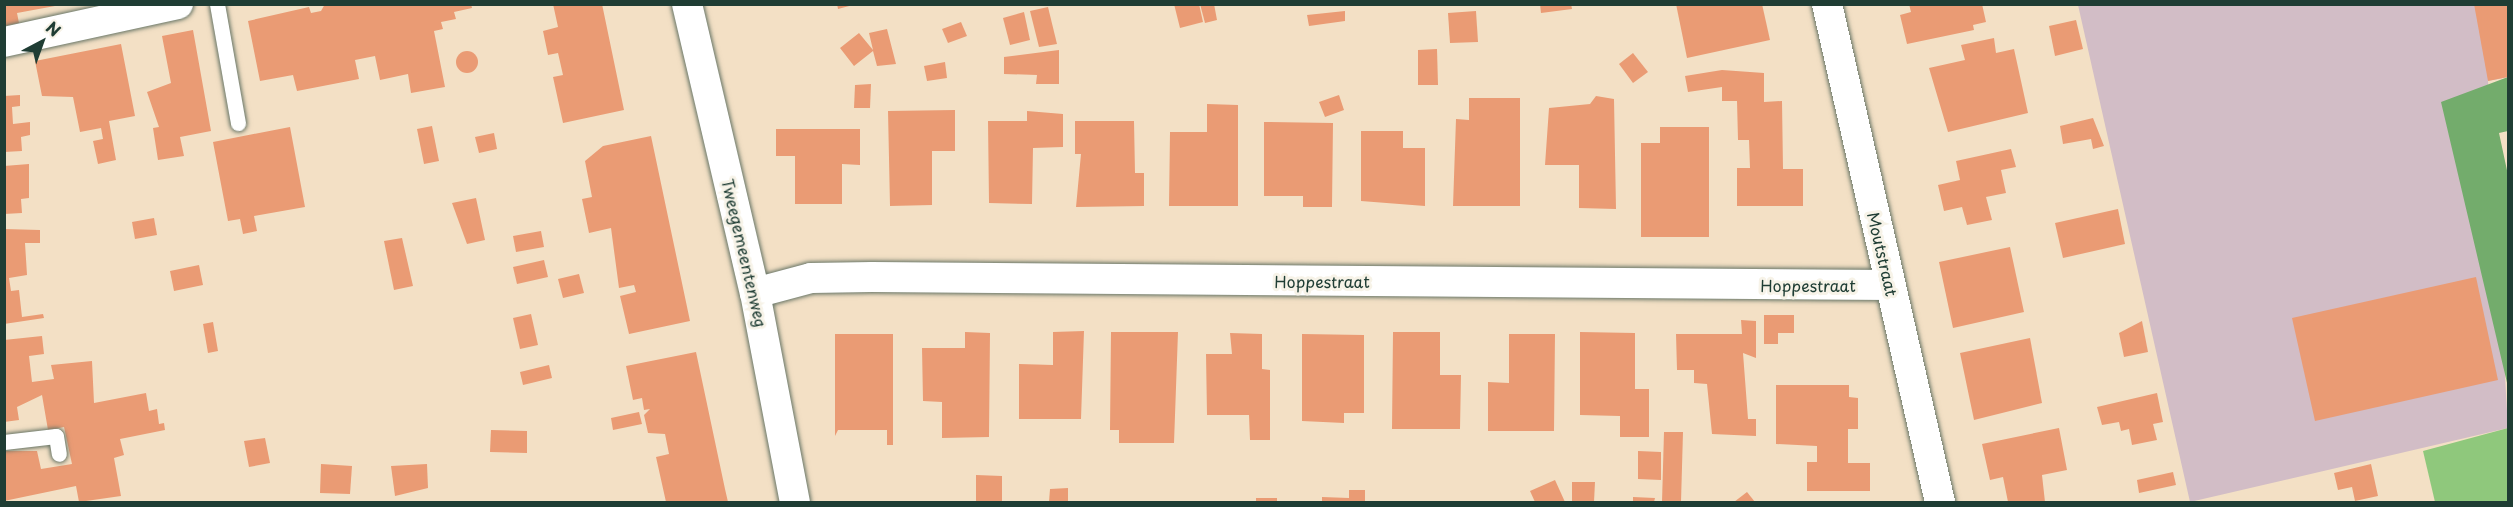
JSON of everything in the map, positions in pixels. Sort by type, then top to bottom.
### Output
[{"type":"street","points":[[4,42],[178,4]]},
{"type":"street","name":"Tweegemeentenweg","points":[[687,4],[755,293],[795,502]]},
{"type":"street","name":"Moutstraat","points":[[1827,4],[1940,502]]},
{"type":"street","name":"Hoppestraat","points":[[755,293],[811,278],[872,277],[1890,285]]},
{"type":"lane","points":[[217,4],[238,123]]},
{"type":"lane","points":[[4,442],[56,436],[59,454]]},
{"type":"shaded area","points":[[2078,5],[2508,5],[2508,77],[2488,81],[2508,428],[2190,502]]},
{"type":"green space","points":[[2508,77],[2508,131],[2499,133],[2508,175],[2508,387],[2441,102]]},
{"type":"green space","points":[[2508,428],[2508,502],[2435,502],[2423,451]]},
{"type":"building","points":[[4,4],[55,4],[55,6],[17,13],[19,23],[4,26]]},
{"type":"building","points":[[325,4],[471,4],[472,8],[454,12],[456,19],[441,22],[443,29],[434,31],[445,87],[411,93],[408,74],[380,80],[375,56],[355,60],[359,79],[297,91],[293,75],[260,81],[248,21],[309,7],[311,13],[321,11]]},
{"type":"building","points":[[553,4],[602,4],[624,110],[563,123],[553,77],[563,75],[558,53],[548,55],[543,31],[558,27]]},
{"type":"building","points":[[837,4],[853,4],[853,5],[838,9]]},
{"type":"building","points":[[1174,4],[1199,4],[1203,22],[1180,28]]},
{"type":"building","points":[[1200,4],[1214,4],[1217,20],[1205,23]]},
{"type":"building","points":[[1540,4],[1571,4],[1572,9],[1541,13]]},
{"type":"building","points":[[1676,4],[1762,4],[1770,40],[1687,58]]},
{"type":"building","points":[[1909,4],[1982,4],[1986,22],[1973,25],[1974,30],[1907,44],[1900,15],[1911,12]]},
{"type":"building","points":[[2474,4],[2508,4],[2508,77],[2488,81]]},
{"type":"building","points":[[1048,7],[1057,44],[1039,47],[1030,11]]},
{"type":"building","points":[[1345,11],[1345,21],[1309,26],[1307,15]]},
{"type":"building","points":[[1476,11],[1478,42],[1450,43],[1448,13]]},
{"type":"building","points":[[1024,12],[1030,40],[1010,45],[1003,18]]},
{"type":"building","points":[[2076,20],[2083,49],[2055,56],[2049,26]]},
{"type":"building","points":[[961,22],[967,36],[948,43],[942,29]]},
{"type":"building","points":[[887,29],[896,64],[877,66],[873,51],[854,66],[840,48],[859,33],[873,50],[869,33]]},
{"type":"building","points":[[193,30],[211,131],[180,137],[184,156],[158,160],[153,128],[159,127],[147,92],[171,83],[162,36]]},
{"type":"building","points":[[1994,38],[1996,53],[2014,49],[2028,113],[1948,132],[1929,68],[1965,60],[1961,45]]},
{"type":"building","points":[[121,44],[135,116],[109,121],[116,160],[98,164],[93,141],[103,139],[101,128],[80,132],[73,97],[42,96],[35,61]]},
{"type":"building","points":[[1437,49],[1438,85],[1418,85],[1418,50]]},
{"type":"building","points":[[1059,50],[1059,84],[1036,84],[1037,75],[1004,74],[1004,57]]},
{"type":"building","points":[[467,51],[475,54],[478,62],[475,70],[467,73],[459,70],[456,62],[459,54]]},
{"type":"building","points":[[1633,53],[1648,72],[1633,83],[1619,64]]},
{"type":"building","points":[[945,62],[947,78],[927,81],[924,66]]},
{"type":"building","points":[[1722,70],[1764,73],[1764,102],[1782,101],[1783,169],[1803,169],[1803,206],[1737,206],[1737,168],[1750,168],[1749,140],[1738,140],[1737,101],[1722,101],[1722,87],[1688,92],[1685,76]]},
{"type":"building","points":[[871,84],[870,108],[854,108],[855,85]]},
{"type":"building","points":[[20,95],[20,106],[12,107],[13,124],[30,122],[30,135],[21,137],[22,151],[4,152],[4,96]]},
{"type":"building","points":[[1339,95],[1344,110],[1325,117],[1319,102]]},
{"type":"building","points":[[1596,96],[1614,99],[1616,209],[1579,208],[1579,165],[1545,165],[1549,108],[1590,104]]},
{"type":"building","points":[[1469,98],[1520,98],[1520,206],[1453,206],[1456,119],[1469,120]]},
{"type":"building","points":[[1207,104],[1238,105],[1238,206],[1169,206],[1170,132],[1207,132]]},
{"type":"building","points":[[955,110],[955,151],[932,151],[932,205],[890,206],[888,111]]},
{"type":"building","points":[[1027,111],[1063,114],[1063,147],[1033,148],[1032,204],[989,203],[988,121],[1027,121]]},
{"type":"building","points":[[2093,118],[2104,146],[2093,149],[2091,139],[2063,144],[2060,126]]},
{"type":"building","points":[[1075,121],[1134,121],[1135,173],[1144,173],[1144,206],[1076,207],[1081,154],[1075,154]]},
{"type":"building","points":[[1264,122],[1333,123],[1332,207],[1303,207],[1303,196],[1264,196]]},
{"type":"building","points":[[432,126],[439,161],[424,164],[417,129]]},
{"type":"building","points":[[290,127],[305,207],[254,216],[257,231],[243,234],[240,219],[228,221],[213,142]]},
{"type":"building","points":[[1660,127],[1709,127],[1709,237],[1641,237],[1641,143],[1660,143]]},
{"type":"building","points":[[776,129],[860,129],[860,165],[842,164],[842,204],[795,204],[795,156],[776,156]]},
{"type":"building","points":[[1361,131],[1403,131],[1403,148],[1425,148],[1425,206],[1361,201]]},
{"type":"building","points":[[494,133],[497,149],[479,153],[475,137]]},
{"type":"building","points":[[651,136],[690,321],[629,334],[620,296],[636,292],[634,285],[619,288],[611,228],[589,233],[582,199],[592,197],[585,161],[603,146]]},
{"type":"building","points":[[2011,149],[2016,167],[2001,170],[2006,193],[1986,197],[1992,220],[1967,225],[1962,207],[1944,211],[1938,185],[1960,180],[1956,161]]},
{"type":"building","points":[[29,164],[29,198],[21,199],[22,213],[4,214],[4,166]]},
{"type":"building","points":[[476,198],[485,240],[467,244],[452,203]]},
{"type":"building","points":[[2118,209],[2125,244],[2063,258],[2055,223]]},
{"type":"building","points":[[154,218],[157,235],[135,239],[132,222]]},
{"type":"building","points":[[4,229],[40,230],[40,243],[25,243],[27,275],[9,278],[11,291],[19,290],[22,317],[43,314],[44,318],[4,324]]},
{"type":"building","points":[[541,231],[544,247],[516,252],[513,236]]},
{"type":"building","points":[[402,238],[413,286],[394,290],[384,241]]},
{"type":"building","points":[[2010,247],[2024,312],[1953,328],[1939,262]]},
{"type":"building","points":[[544,260],[548,277],[517,284],[513,267]]},
{"type":"building","points":[[199,265],[203,285],[174,291],[170,271]]},
{"type":"building","points":[[579,274],[584,293],[563,298],[558,279]]},
{"type":"building","points":[[2476,277],[2498,380],[2315,421],[2292,318]]},
{"type":"building","points":[[531,314],[538,345],[520,349],[513,318]]},
{"type":"building","points":[[1764,315],[1794,315],[1794,333],[1778,333],[1778,344],[1764,344]]},
{"type":"building","points":[[1741,320],[1756,321],[1756,358],[1743,353],[1748,419],[1756,419],[1756,436],[1712,434],[1707,384],[1694,383],[1694,370],[1677,370],[1676,334],[1742,334]]},
{"type":"building","points":[[2142,321],[2148,352],[2124,357],[2119,333]]},
{"type":"building","points":[[213,322],[218,351],[208,353],[203,324]]},
{"type":"building","points":[[1084,331],[1081,419],[1019,419],[1019,364],[1053,365],[1053,332]]},
{"type":"building","points":[[965,332],[990,333],[989,437],[942,438],[942,402],[923,401],[922,348],[965,348]]},
{"type":"building","points":[[1111,332],[1178,332],[1174,443],[1119,443],[1119,430],[1110,430]]},
{"type":"building","points":[[1393,332],[1440,332],[1440,375],[1461,375],[1460,429],[1392,429]]},
{"type":"building","points":[[1580,332],[1635,333],[1635,389],[1649,389],[1649,437],[1620,437],[1620,416],[1580,415]]},
{"type":"building","points":[[1230,333],[1262,334],[1262,369],[1270,370],[1270,440],[1250,440],[1249,415],[1207,415],[1206,354],[1232,354]]},
{"type":"building","points":[[835,334],[893,334],[893,445],[887,445],[887,430],[838,430],[835,436]]},
{"type":"building","points":[[1302,334],[1364,335],[1364,413],[1344,413],[1344,423],[1302,421]]},
{"type":"building","points":[[1509,334],[1555,334],[1554,431],[1488,431],[1488,382],[1509,383]]},
{"type":"building","points":[[42,336],[44,354],[29,356],[32,382],[54,379],[51,365],[92,361],[94,403],[146,393],[149,411],[157,409],[159,424],[164,423],[165,430],[120,439],[124,455],[114,458],[121,496],[79,502],[76,486],[4,501],[4,451],[37,451],[41,469],[72,464],[64,427],[48,430],[42,395],[17,407],[19,420],[4,422],[4,340]]},
{"type":"building","points":[[2030,338],[2042,403],[1974,420],[1960,353]]},
{"type":"building","points":[[696,352],[728,502],[666,502],[656,457],[669,454],[665,434],[648,433],[644,415],[650,409],[644,410],[642,398],[633,400],[626,366]]},
{"type":"building","points":[[549,365],[552,378],[523,385],[520,372]]},
{"type":"building","points":[[1776,385],[1849,385],[1849,397],[1858,398],[1858,429],[1848,429],[1848,463],[1870,463],[1870,491],[1807,491],[1807,462],[1817,462],[1817,446],[1776,444]]},
{"type":"building","points":[[2157,393],[2163,422],[2153,424],[2157,440],[2132,445],[2129,429],[2121,431],[2119,422],[2102,425],[2097,407]]},
{"type":"building","points":[[639,412],[642,424],[613,430],[611,418]]},
{"type":"building","points":[[2059,428],[2067,470],[2042,475],[2045,502],[2008,502],[2003,477],[1990,480],[1982,444]]},
{"type":"building","points":[[491,430],[527,431],[527,453],[490,452]]},
{"type":"building","points":[[1664,432],[1683,432],[1681,502],[1662,502]]},
{"type":"building","points":[[265,438],[270,463],[249,467],[244,441]]},
{"type":"building","points":[[1638,451],[1661,452],[1661,480],[1638,479]]},
{"type":"building","points":[[321,464],[352,466],[350,494],[320,493]]},
{"type":"building","points":[[427,464],[428,488],[395,496],[391,466]]},
{"type":"building","points":[[2371,464],[2378,496],[2355,501],[2352,487],[2338,490],[2334,473]]},
{"type":"building","points":[[2173,472],[2176,485],[2139,493],[2137,480]]},
{"type":"building","points":[[976,475],[1002,476],[1002,502],[976,502]]},
{"type":"building","points":[[1555,480],[1565,502],[1535,502],[1530,491]]},
{"type":"building","points":[[1572,482],[1595,482],[1594,502],[1572,502]]},
{"type":"building","points":[[1068,488],[1068,502],[1049,502],[1050,489]]},
{"type":"building","points":[[1349,490],[1365,490],[1365,502],[1322,502],[1322,497],[1349,498]]},
{"type":"building","points":[[1747,492],[1755,502],[1734,502]]},
{"type":"building","points":[[1633,497],[1655,498],[1654,502],[1633,502]]},
{"type":"building","points":[[1256,498],[1277,498],[1277,502],[1256,502]]}]
